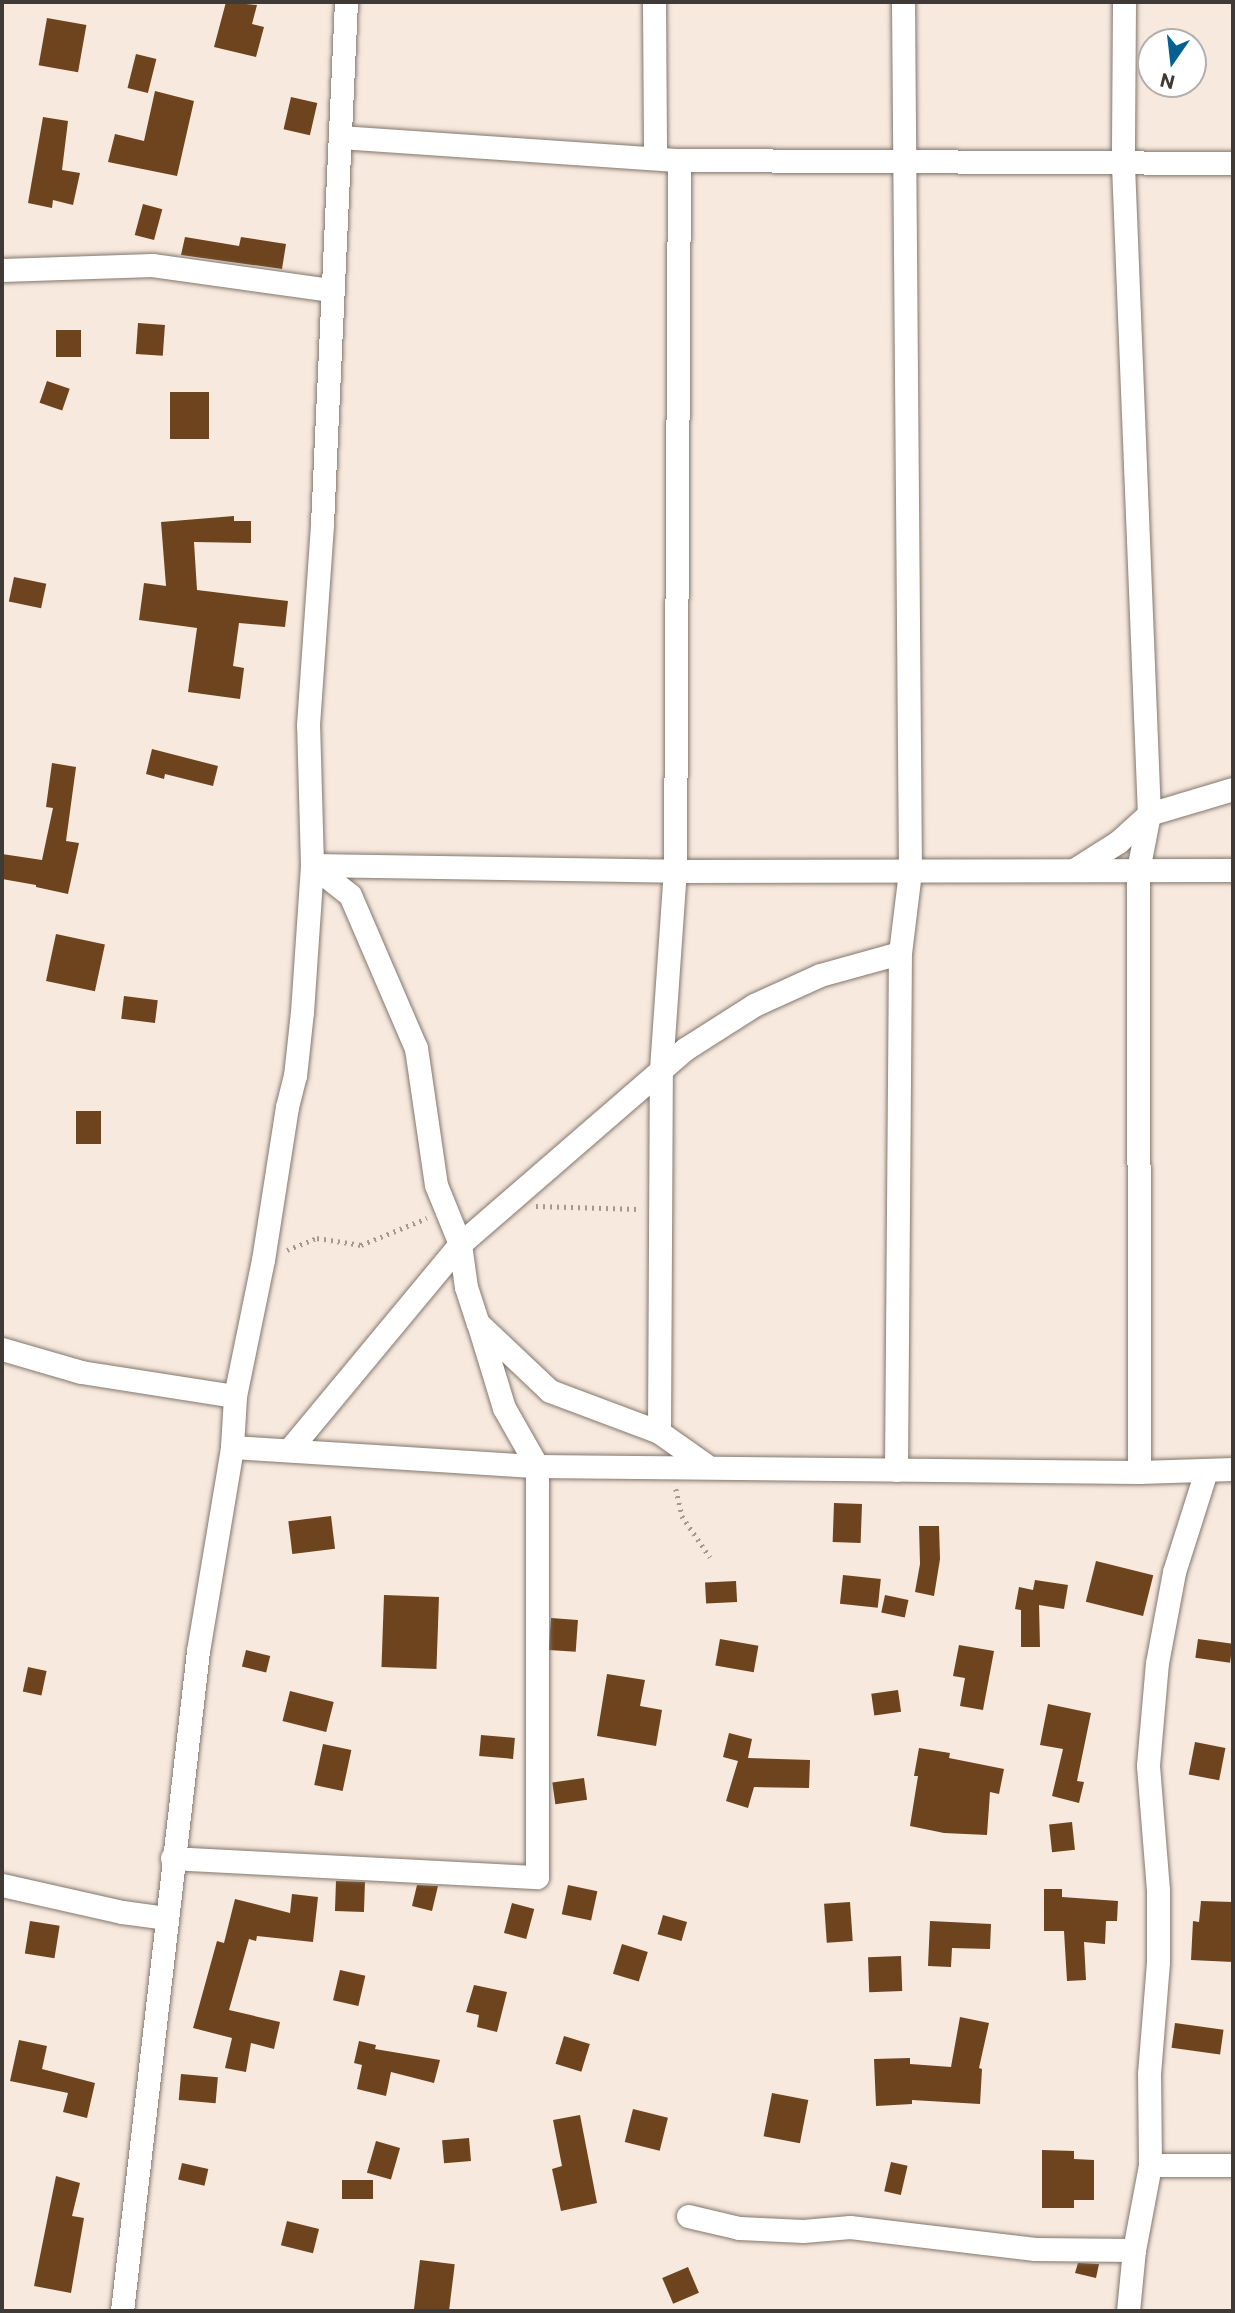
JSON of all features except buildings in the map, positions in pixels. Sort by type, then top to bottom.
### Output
[{"type":"street","points":[[122,2311],[172,1858],[198,1651],[232,1447],[235,1396],[263,1260],[287,1107],[296,1076],[312,865],[308,726],[322,524],[346,2]]},
{"type":"street","points":[[654,2],[655,158]]},
{"type":"street","points":[[896,1470],[900,953],[910,872],[903,2]]},
{"type":"street","points":[[1124,2],[1123,164],[1149,814],[1138,870],[1139,1472]]},
{"type":"street","points":[[340,137],[679,160],[1233,163]]},
{"type":"street","points":[[659,1432],[661,1069],[675,871],[679,160]]},
{"type":"street","points":[[2,271],[152,265],[331,290]]},
{"type":"street","points":[[1077,868],[1118,842],[1149,814],[1233,789]]},
{"type":"street","points":[[312,865],[675,871],[910,872],[1077,868],[1233,870]]},
{"type":"street","points":[[172,1858],[537,1877],[537,1466],[504,1408],[466,1287],[460,1244],[436,1185],[416,1048],[350,895],[312,865]]},
{"type":"street","points":[[289,1450],[460,1244],[685,1049],[754,1005],[820,975],[900,953]]},
{"type":"street","points":[[478,1323],[550,1391],[659,1432],[708,1466]]},
{"type":"street","points":[[2,1349],[81,1373],[235,1396]]},
{"type":"street","points":[[232,1447],[537,1466],[1139,1472],[1233,1469]]},
{"type":"street","points":[[1128,2311],[1135,2250],[1150,2165],[1149,2074],[1158,1962],[1158,1914],[1148,1765],[1157,1663],[1174,1572],[1206,1471]]},
{"type":"street","points":[[2,1885],[122,1912],[166,1918]]},
{"type":"street","points":[[1150,2165],[1233,2165]]},
{"type":"street","points":[[688,2216],[739,2228],[803,2231],[850,2227],[1035,2249],[1135,2250]]},
{"type":"path","points":[[503,1206],[660,1210]]},
{"type":"path","points":[[263,1260],[317,1238],[361,1245],[446,1210]]},
{"type":"path","points":[[672,1468],[682,1516],[710,1557]]}]
